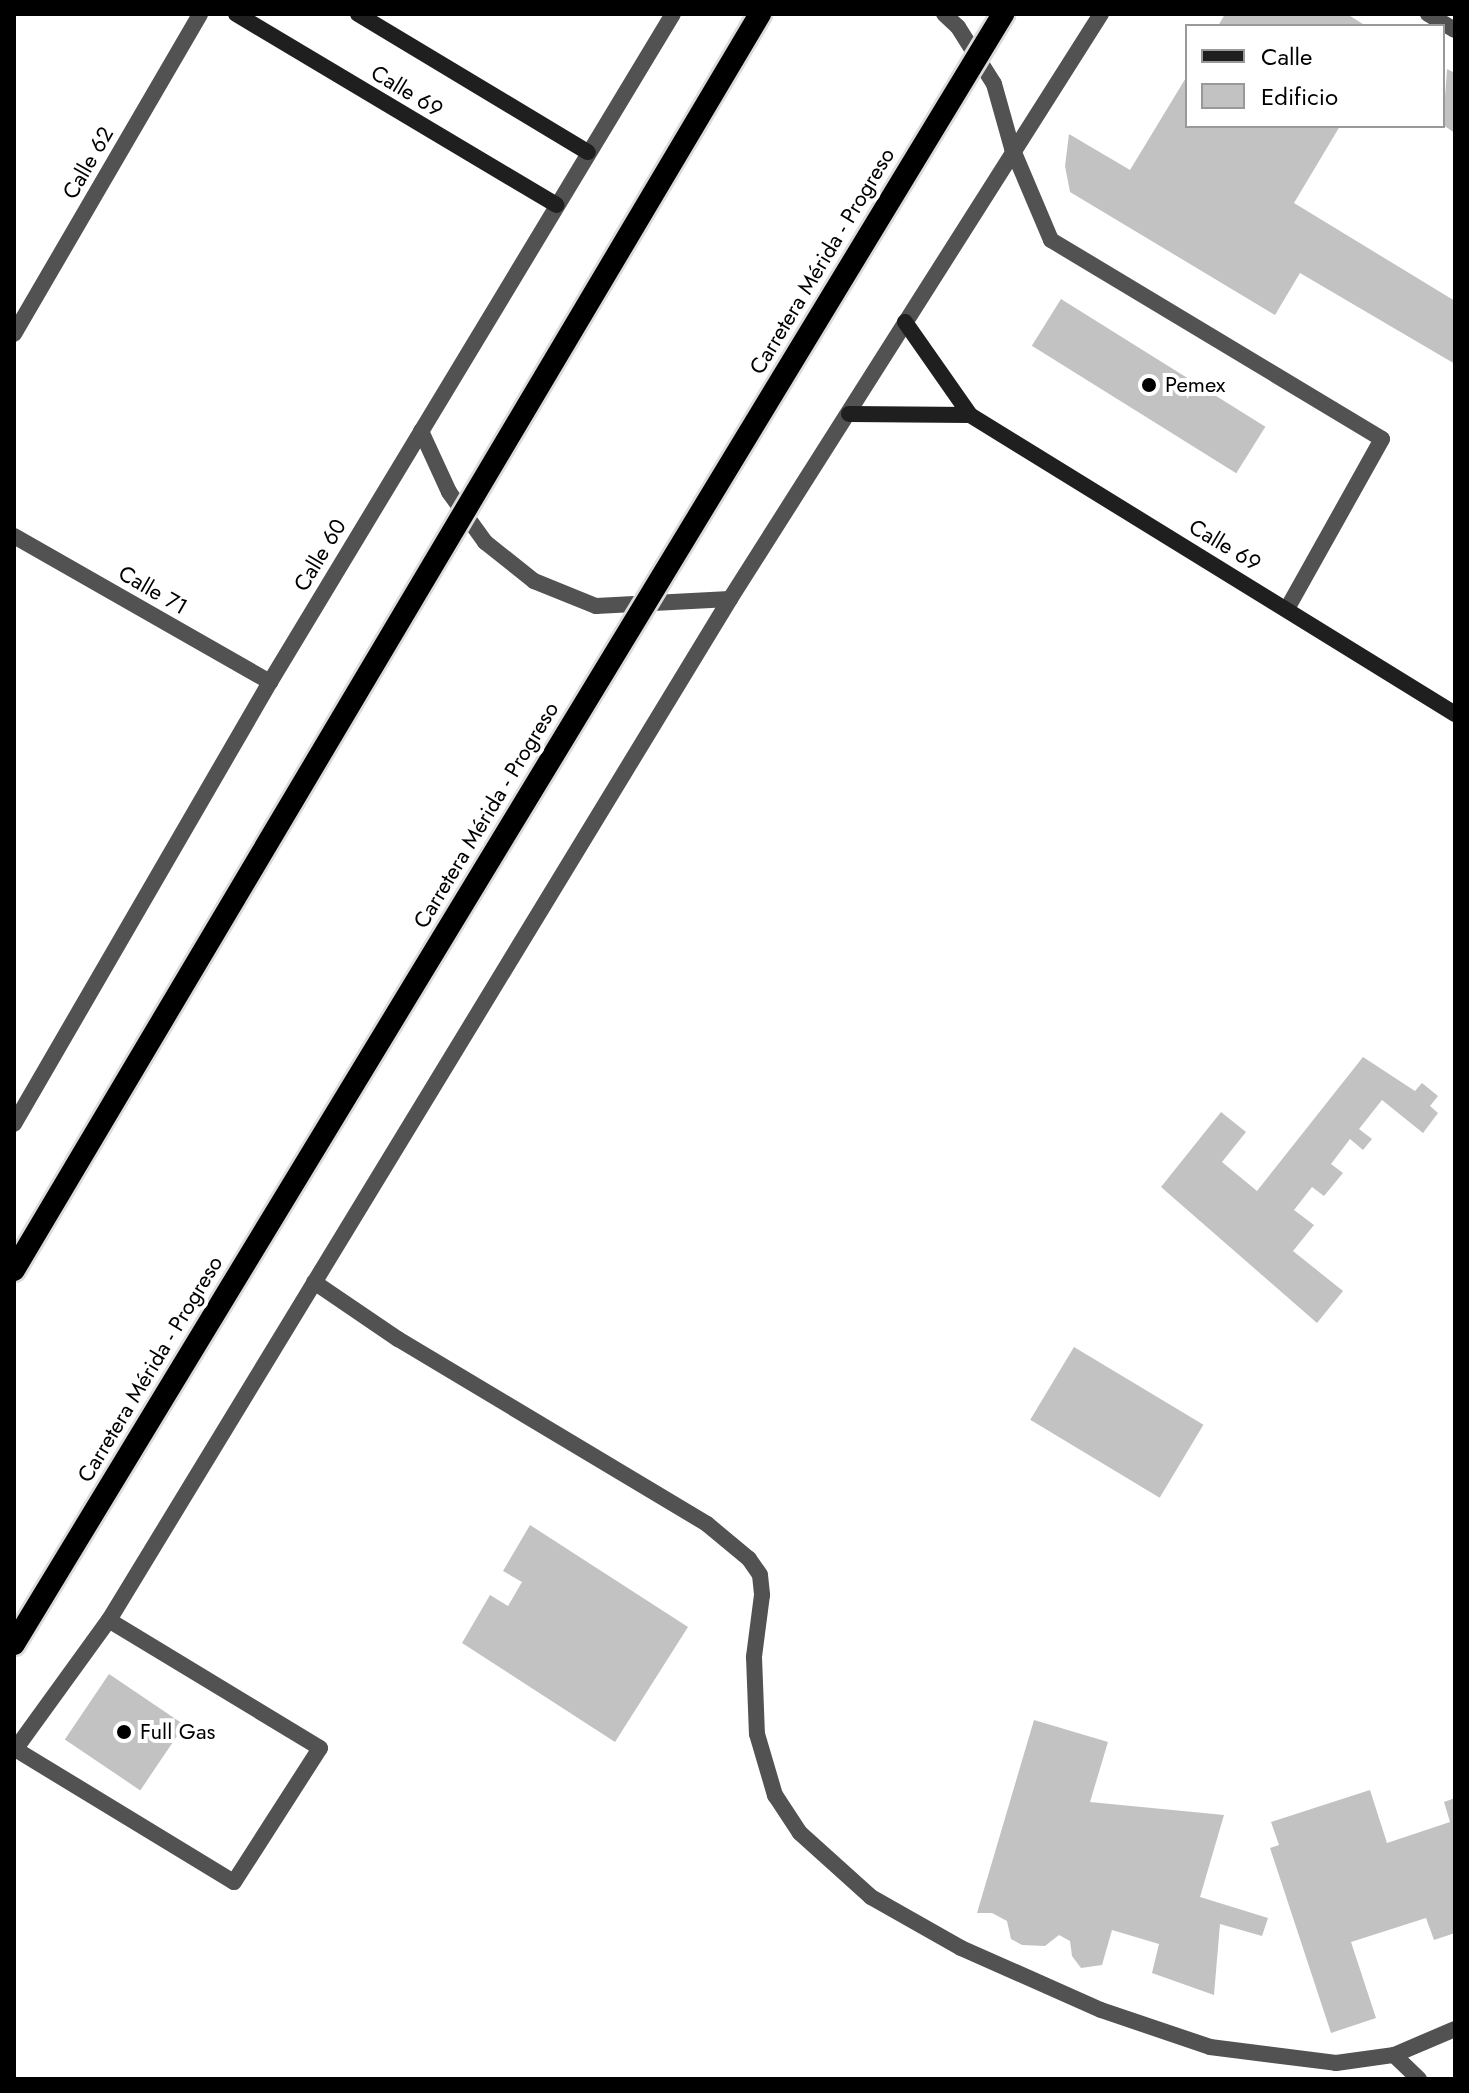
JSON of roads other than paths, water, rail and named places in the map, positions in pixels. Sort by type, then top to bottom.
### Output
[{"type":"highway","points":[[14,1270],[760,14]]},
{"type":"highway","name":"Carretera Mérida - Progreso","points":[[14,1644],[1003,14]]},
{"type":"main road","name":"Calle 69","points":[[236,14],[556,205]]},
{"type":"main road","name":"Calle 69","points":[[358,14],[588,152]]},
{"type":"main road","name":"Calle 69","points":[[905,322],[970,415],[1455,714]]},
{"type":"main road","points":[[849,414],[970,415]]},
{"type":"street","name":"Calle 62","points":[[14,334],[200,14]]},
{"type":"street","name":"Calle 60","points":[[14,1124],[270,682],[673,14]]},
{"type":"street","points":[[944,14],[994,84],[1012,148],[1051,240],[1382,439],[1287,609]]},
{"type":"street","points":[[109,1620],[320,1748],[234,1882],[15,1750],[109,1620],[730,599],[849,414],[1012,148],[1101,14]]},
{"type":"street","points":[[421,431],[449,492],[485,542],[534,581],[596,606],[730,599]]},
{"type":"street","name":"Calle 71","points":[[14,536],[270,682]]},
{"type":"street","points":[[314,1282],[398,1339],[707,1524],[749,1559],[760,1575],[762,1595],[754,1657],[757,1734],[775,1795],[800,1833],[871,1897],[961,1948],[1073,1998],[1210,2047],[1312,2062],[1394,2055],[1455,2029]]},
{"type":"street","points":[[1394,2055],[1419,2079]]},
{"type":"place","name":"Pemex","points":[[1149,385]]},
{"type":"place","name":"Full Gas","points":[[124,1732]]}]
